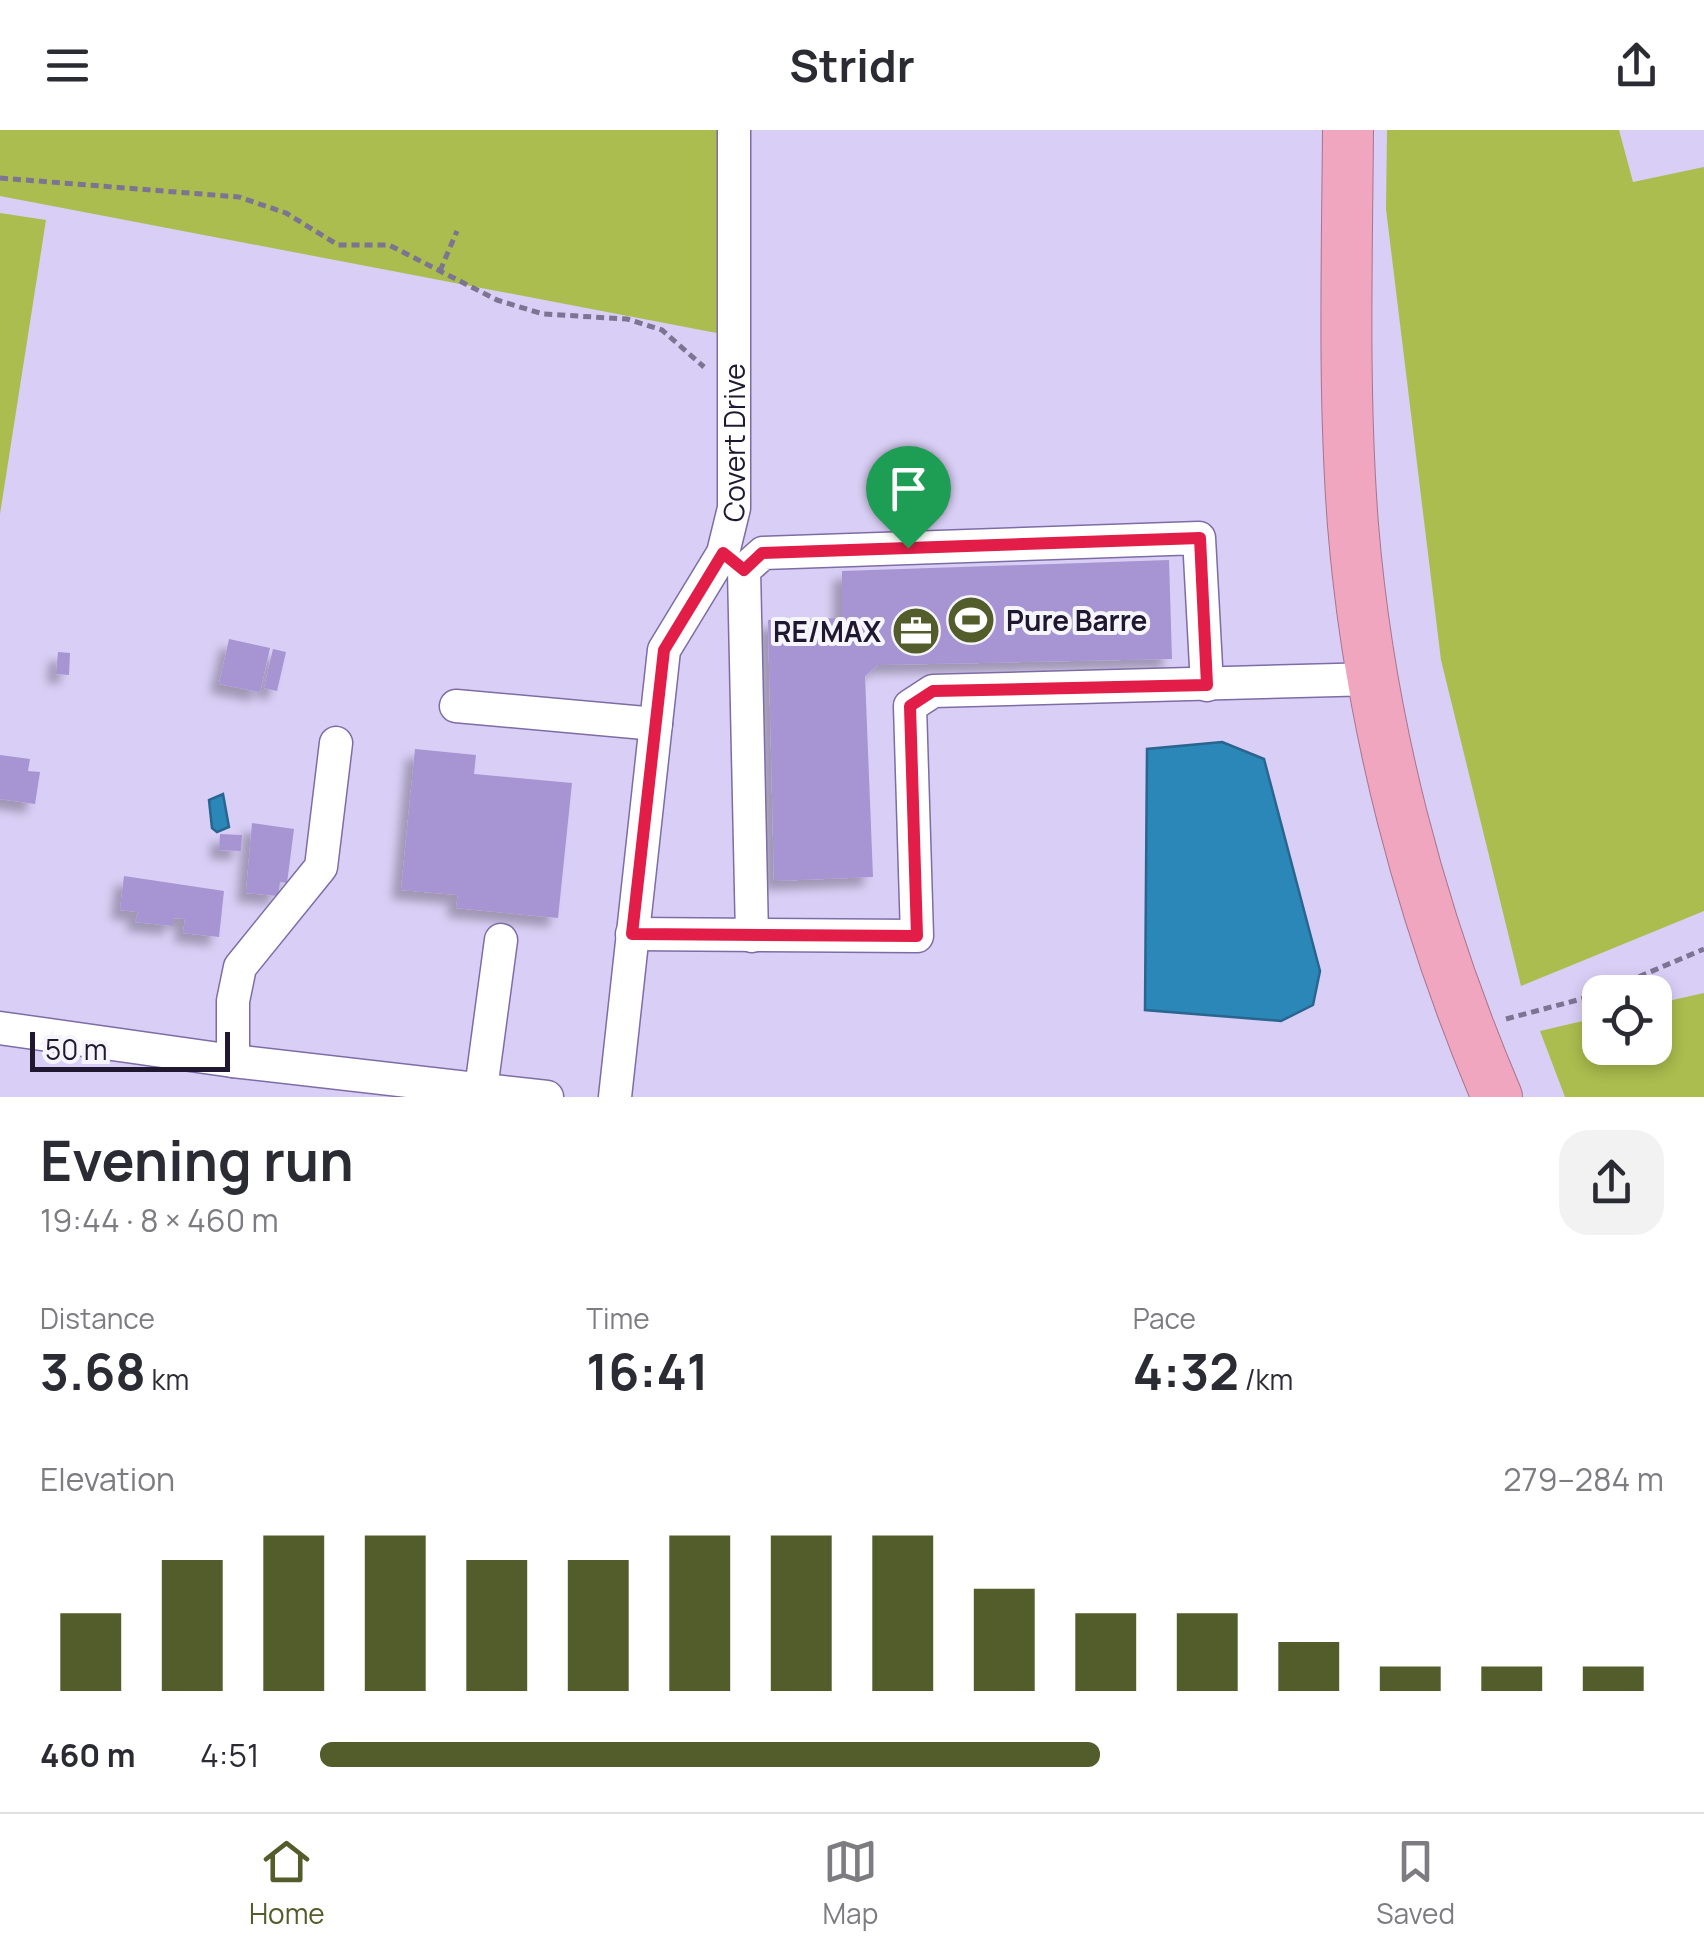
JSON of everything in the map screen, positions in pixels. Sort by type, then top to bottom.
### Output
[{"type":"highway","points":[[1348,130],[1348,417],[1359,582],[1395,785],[1429,914],[1465,1023],[1497,1097]]},
{"type":"street","name":"Covert Drive","points":[[615,1097],[664,650],[734,562],[734,130]]},
{"type":"street","points":[[752,936],[734,562],[762,553],[1200,538],[1207,685]]},
{"type":"street","points":[[632,934],[917,936],[910,706],[933,691],[1375,679]]},
{"type":"street","points":[[456,706],[656,724]]},
{"type":"street","points":[[234,1061],[233,1001],[240,967],[321,868],[336,744]]},
{"type":"street","points":[[481,1089],[500,940]]},
{"type":"street","points":[[0,1028],[234,1061],[546,1097]]},
{"type":"path","points":[[0,178],[240,197],[286,212],[338,245],[389,245],[498,300],[543,314],[626,319],[662,330],[712,374]]},
{"type":"path","points":[[440,271],[457,231]]},
{"type":"path","points":[[1643,975],[1704,948]]},
{"type":"path","points":[[1504,1020],[1582,999]]},
{"type":"green space","points":[[0,130],[720,130],[722,334],[0,196]]},
{"type":"green space","points":[[1387,130],[1619,130],[1633,182],[1704,167],[1704,911],[1521,986],[1441,660],[1386,209]]},
{"type":"green space","points":[[0,213],[46,220],[0,514]]},
{"type":"green space","points":[[1704,993],[1704,1097],[1565,1097],[1540,1031],[1582,1021],[1582,1065],[1672,1065],[1672,1000]]},
{"type":"water","points":[[1222,742],[1264,759],[1320,971],[1313,1005],[1281,1021],[1145,1010],[1147,749]]},
{"type":"water","points":[[223,794],[229,827],[217,832],[212,828],[209,800]]},
{"type":"building","points":[[1169,560],[1172,659],[878,665],[865,676],[873,877],[774,881],[768,620],[842,618],[842,571]]},
{"type":"building","points":[[229,639],[270,648],[260,692],[219,684]]},
{"type":"building","points":[[273,649],[286,652],[277,691],[264,688]]},
{"type":"building","points":[[58,652],[70,653],[69,675],[56,674]]},
{"type":"building","points":[[415,749],[476,755],[474,774],[572,783],[558,918],[456,908],[458,895],[401,890]]},
{"type":"building","points":[[0,755],[30,759],[28,771],[40,772],[35,804],[0,799]]},
{"type":"building","points":[[252,823],[294,829],[287,883],[280,882],[278,896],[246,893]]},
{"type":"building","points":[[220,834],[242,835],[241,851],[219,850]]},
{"type":"building","points":[[124,876],[224,891],[219,937],[183,933],[185,919],[173,918],[173,926],[135,922],[138,912],[120,910]]},
{"type":"place","name":"Pure Barre","points":[[971,620]]},
{"type":"place","name":"RE/MAX","points":[[916,631]]},
{"type":"route","points":[[1200,538],[1207,685],[933,691],[910,706],[917,936],[632,934],[664,650],[723,553],[744,570],[762,553],[908,548],[1200,538]]}]
